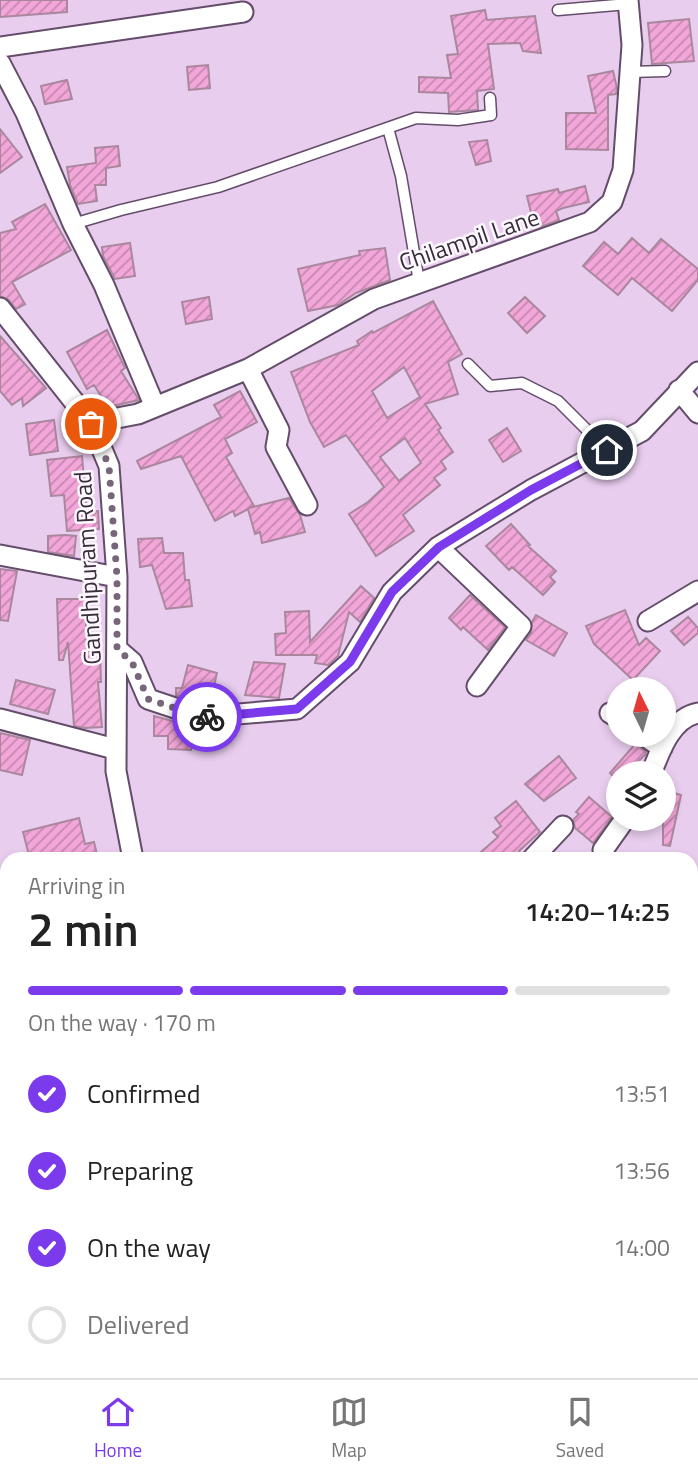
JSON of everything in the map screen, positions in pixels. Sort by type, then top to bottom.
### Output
[{"type":"street","name":"Chilampil Lane","points":[[91,424],[138,414],[248,369],[374,299],[590,222],[611,202],[623,170],[632,45],[628,2]]},
{"type":"street","points":[[0,47],[243,12]]},
{"type":"street","points":[[0,63],[26,113],[73,224],[104,285],[155,407]]},
{"type":"street","name":"Gandhipuram Road","points":[[0,308],[91,424],[109,466],[117,577],[116,771],[132,852]]},
{"type":"street","points":[[248,369],[279,430],[276,447],[307,505]]},
{"type":"street","points":[[117,649],[132,662],[148,699],[202,717],[297,709],[350,662],[392,592],[439,547],[531,490],[642,431],[698,372]]},
{"type":"street","points":[[680,390],[698,413]]},
{"type":"street","points":[[439,547],[521,626],[477,686]]},
{"type":"street","points":[[0,555],[117,577]]},
{"type":"street","points":[[648,621],[698,591]]},
{"type":"street","points":[[656,761],[675,727],[688,715],[698,713]]},
{"type":"street","points":[[0,719],[116,749]]},
{"type":"street","points":[[539,852],[563,826]]},
{"type":"street","points":[[603,850],[616,831]]},
{"type":"lane","points":[[558,9],[628,2]]},
{"type":"lane","points":[[630,72],[665,71]]},
{"type":"lane","points":[[73,224],[121,209],[218,187],[416,118],[458,120],[491,115],[490,98]]},
{"type":"lane","points":[[388,128],[401,176],[419,282]]},
{"type":"lane","points":[[468,365],[490,386],[522,383],[558,401],[607,450]]},
{"type":"building","points":[[0,0],[67,0],[67,12],[0,17]]},
{"type":"building","points":[[485,10],[487,20],[535,16],[541,53],[523,51],[520,43],[488,44],[494,89],[477,91],[478,110],[449,112],[448,93],[419,92],[419,77],[451,78],[447,55],[458,54],[451,16]]},
{"type":"building","points":[[689,19],[694,61],[652,64],[648,23]]},
{"type":"building","points":[[208,65],[210,88],[189,90],[187,67]]},
{"type":"building","points":[[613,71],[617,88],[616,94],[608,95],[608,150],[566,149],[566,113],[596,113],[588,76]]},
{"type":"building","points":[[67,80],[72,99],[45,104],[41,86]]},
{"type":"building","points":[[0,129],[22,157],[0,173]]},
{"type":"building","points":[[487,140],[491,161],[476,165],[469,142]]},
{"type":"building","points":[[118,146],[120,166],[106,168],[106,185],[95,185],[97,201],[78,204],[70,185],[67,167],[96,163],[95,148]]},
{"type":"building","points":[[585,186],[589,202],[556,211],[559,220],[535,229],[527,196],[558,189],[559,193]]},
{"type":"building","points":[[45,204],[71,250],[12,282],[25,304],[16,309],[9,300],[0,296],[0,233],[16,229],[12,222]]},
{"type":"building","points":[[632,238],[649,253],[661,239],[698,269],[698,280],[672,311],[632,278],[618,295],[583,266],[604,242],[618,254]]},
{"type":"building","points":[[130,243],[135,276],[115,279],[103,256],[102,247]]},
{"type":"building","points":[[385,248],[390,280],[356,293],[338,305],[308,311],[298,269],[360,255],[359,251]]},
{"type":"building","points":[[209,297],[212,319],[186,324],[182,302]]},
{"type":"building","points":[[525,297],[545,316],[527,333],[508,313]]},
{"type":"building","points":[[433,301],[462,354],[448,362],[458,394],[425,404],[453,452],[441,461],[446,469],[434,478],[440,485],[403,515],[414,531],[376,556],[349,514],[368,502],[384,487],[346,435],[324,447],[310,422],[291,372],[359,345],[357,341],[372,331],[373,333]],"holes":[[[404,367],[420,397],[387,418],[372,391]],[[405,438],[421,463],[399,481],[380,457]]]},
{"type":"building","points":[[107,330],[125,368],[121,371],[139,400],[108,407],[94,385],[87,389],[67,352]]},
{"type":"building","points":[[0,336],[46,388],[23,406],[22,398],[12,405],[0,391]]},
{"type":"building","points":[[240,391],[257,422],[225,439],[232,453],[226,457],[254,506],[249,508],[289,498],[300,515],[305,532],[262,543],[260,532],[255,534],[248,509],[235,516],[233,511],[215,521],[181,456],[141,469],[137,461],[221,417],[214,405]]},
{"type":"building","points":[[54,420],[58,451],[30,455],[26,424]]},
{"type":"building","points":[[507,428],[521,451],[503,462],[489,440]]},
{"type":"building","points":[[82,456],[87,512],[98,511],[99,529],[67,531],[64,495],[51,496],[47,460]]},
{"type":"building","points":[[511,524],[530,545],[528,546],[556,571],[550,577],[555,582],[543,595],[512,567],[509,570],[486,546]]},
{"type":"building","points":[[48,536],[76,536],[74,556],[48,552]]},
{"type":"building","points":[[162,538],[164,553],[183,553],[185,580],[189,580],[192,606],[166,609],[152,565],[140,567],[138,539]]},
{"type":"building","points":[[0,569],[17,571],[8,621],[0,620]]},
{"type":"building","points":[[361,586],[374,598],[360,622],[349,612],[338,656],[328,665],[315,663],[317,655],[276,655],[275,634],[286,633],[285,612],[309,611],[310,642]]},
{"type":"building","points":[[470,595],[505,627],[488,650],[449,618]]},
{"type":"building","points":[[57,599],[85,599],[87,651],[100,651],[101,682],[98,682],[102,727],[74,726],[68,642],[63,660],[59,660]]},
{"type":"building","points":[[625,610],[639,645],[646,638],[660,651],[636,677],[630,677],[594,644],[586,626]]},
{"type":"building","points":[[536,615],[567,633],[554,656],[526,640]]},
{"type":"building","points":[[688,617],[698,628],[698,633],[684,645],[671,631]]},
{"type":"building","points":[[254,662],[285,664],[279,698],[245,695]]},
{"type":"building","points":[[188,665],[217,673],[213,690],[204,688],[203,704],[176,695],[176,688],[182,688]]},
{"type":"building","points":[[16,680],[55,690],[48,714],[10,704]]},
{"type":"building","points":[[154,716],[191,726],[191,750],[168,749],[168,736],[154,736]]},
{"type":"building","points":[[0,733],[30,740],[22,775],[0,770]]},
{"type":"building","points":[[632,747],[639,747],[646,752],[639,761],[620,761]]},
{"type":"building","points":[[559,756],[576,778],[544,801],[525,784]]},
{"type":"building","points":[[676,794],[681,795],[676,818]]},
{"type":"building","points":[[589,797],[606,812],[606,825],[593,843],[575,828],[573,820],[579,814],[576,812]]},
{"type":"building","points":[[516,801],[540,832],[520,852],[481,852],[498,837],[493,832],[501,826],[495,818]]},
{"type":"building","points":[[79,818],[85,844],[94,842],[96,852],[28,852],[23,832]]},
{"type":"building","points":[[663,831],[673,831],[670,846],[663,845]]},
{"type":"way so far","points":[[91,424],[109,466],[117,577],[117,649],[132,662],[148,699],[207,717]]},
{"type":"route","points":[[207,717],[297,709],[350,662],[392,592],[439,547],[531,490],[607,450]]}]
